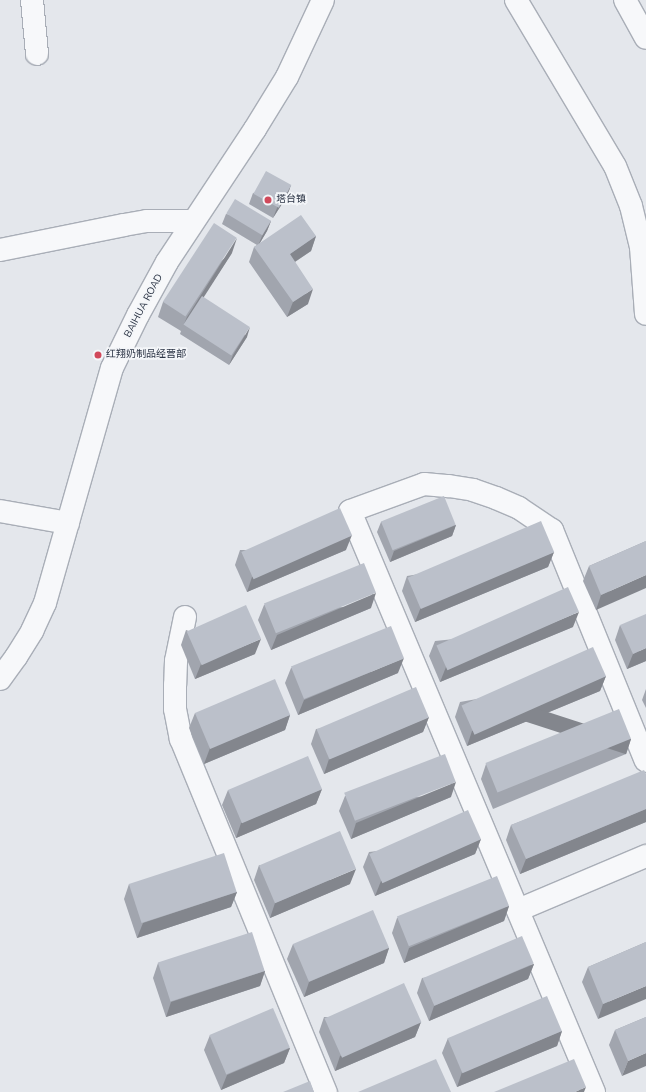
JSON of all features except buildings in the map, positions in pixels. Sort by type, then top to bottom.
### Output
[{"type":"street","points":[[32,0],[37,54]]},
{"type":"street","name":"BAIHUA ROAD","points":[[0,679],[32,631],[45,603],[112,368],[167,262],[255,129],[287,77],[323,0]]},
{"type":"street","points":[[516,0],[615,166],[632,206],[641,248],[646,314]]},
{"type":"street","points":[[625,0],[646,38]]},
{"type":"street","points":[[0,250],[147,221],[193,221]]},
{"type":"street","points":[[594,1092],[350,511],[424,484],[449,486],[496,498],[519,508],[552,530],[646,761]]},
{"type":"street","points":[[0,511],[68,523]]},
{"type":"street","points":[[185,617],[176,661],[175,685],[175,709],[181,739],[326,1092]]},
{"type":"street","points":[[518,910],[646,856]]},
{"type":"place","name":"塔台镇","points":[[268,200]]},
{"type":"place","name":"红翔奶制品经营部","points":[[98,355]]}]
